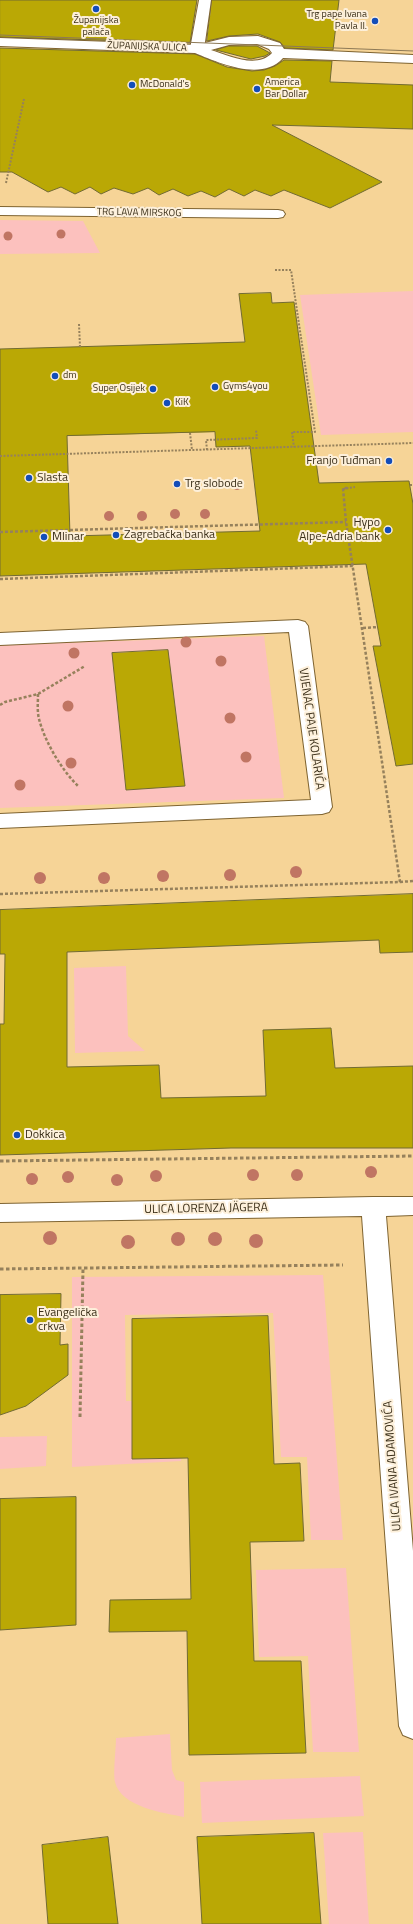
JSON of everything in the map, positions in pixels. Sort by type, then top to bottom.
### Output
[{"type":"street","name":"ŽUPANIJSKA ULICA","points":[[0,42],[197,49],[229,41],[258,40],[272,43],[279,53],[275,60],[270,62],[250,64],[234,62],[197,49]]},
{"type":"street","points":[[279,53],[413,59]]},
{"type":"street","name":"VIJENAC PAJE KOLARIĆA","points":[[0,639],[298,626],[322,807],[128,817],[0,821]]},
{"type":"street","name":"ULICA IVANA ADAMOVIĆA","points":[[373,1206],[413,1726]]},
{"type":"street","name":"ULICA LORENZA JÄGERA","points":[[0,1213],[413,1206]]},
{"type":"lane","points":[[197,49],[206,0]]},
{"type":"lane","name":"TRG LAVA MIRSKOG","points":[[0,211],[278,214]]},
{"type":"path","points":[[5,186],[24,100]]},
{"type":"path","points":[[275,270],[291,270],[315,432],[292,432],[294,447]]},
{"type":"path","points":[[79,324],[80,347]]},
{"type":"path","points":[[207,450],[206,440],[257,438],[256,430]]},
{"type":"path","points":[[190,433],[192,450]]},
{"type":"path","points":[[0,456],[413,442]]},
{"type":"path","points":[[0,532],[346,522]]},
{"type":"path","points":[[0,579],[353,566]]},
{"type":"path","points":[[364,628],[378,627]]},
{"type":"path","points":[[0,705],[5,702],[38,694],[79,670],[108,648],[122,647],[122,634]]},
{"type":"path","points":[[38,694],[39,718],[55,753],[73,782],[94,799],[128,817]]},
{"type":"path","points":[[400,882],[413,881]]},
{"type":"path","points":[[0,1162],[413,1156]]},
{"type":"path","points":[[0,1269],[377,1265]]},
{"type":"path","points":[[80,1417],[83,1269]]},
{"type":"shaded area","points":[[0,0],[413,0],[413,1924],[0,1924]]},
{"type":"shaded area","points":[[0,220],[83,221],[100,253],[0,254]]},
{"type":"shaded area","points":[[413,291],[413,432],[321,435],[300,295]]},
{"type":"shaded area","points":[[264,636],[284,798],[0,808],[0,645]]},
{"type":"shaded area","points":[[126,966],[128,1036],[145,1051],[75,1053],[74,968]]},
{"type":"shaded area","points":[[323,1275],[343,1540],[311,1540],[307,1457],[281,1457],[273,1313],[125,1315],[126,1401],[180,1401],[181,1461],[72,1467],[72,1277]]},
{"type":"shaded area","points":[[47,1436],[46,1466],[0,1469],[0,1437]]},
{"type":"shaded area","points":[[346,1568],[359,1752],[313,1752],[308,1656],[259,1657],[256,1570]]},
{"type":"shaded area","points":[[170,1734],[172,1770],[176,1780],[184,1782],[184,1817],[155,1811],[134,1803],[119,1791],[114,1778],[116,1738]]},
{"type":"shaded area","points":[[360,1776],[364,1816],[202,1823],[200,1782]]},
{"type":"shaded area","points":[[363,1832],[369,1924],[329,1924],[323,1833]]},
{"type":"building","points":[[0,0],[197,0],[190,43],[0,37]]},
{"type":"building","points":[[212,0],[339,0],[333,50],[285,48],[280,42],[258,34],[229,36],[207,41]]},
{"type":"building","points":[[229,46],[257,46],[270,53],[265,56],[251,59],[216,50]]},
{"type":"building","points":[[0,48],[195,54],[227,67],[252,71],[264,70],[275,66],[284,60],[332,61],[330,82],[413,85],[413,129],[272,125],[382,182],[330,208],[284,190],[271,196],[255,190],[244,196],[229,189],[215,197],[201,191],[188,196],[173,189],[159,195],[148,188],[133,194],[114,188],[101,194],[90,187],[75,194],[61,187],[48,192],[12,172],[0,172]]},
{"type":"building","points":[[271,293],[272,303],[294,302],[319,483],[409,481],[413,504],[413,764],[396,766],[373,646],[381,646],[366,564],[0,576],[0,349],[245,342],[239,294]],"holes":[[[215,432],[216,447],[250,446],[260,531],[70,536],[67,436]]]},
{"type":"building","points":[[168,650],[185,786],[126,790],[112,653]]},
{"type":"building","points":[[413,894],[413,952],[380,953],[379,940],[67,952],[67,1067],[159,1065],[161,1098],[266,1096],[263,1030],[331,1028],[335,1068],[413,1066],[413,1148],[231,1148],[0,1155],[0,1024],[4,1024],[5,954],[0,954],[0,910]]},
{"type":"building","name":"Evangelička crkva","points":[[61,1294],[60,1345],[68,1344],[68,1375],[26,1406],[0,1415],[0,1295]]},
{"type":"building","points":[[268,1316],[274,1464],[300,1463],[304,1541],[250,1542],[254,1661],[301,1661],[306,1753],[189,1755],[187,1631],[109,1632],[110,1600],[191,1599],[188,1458],[132,1459],[132,1319]]},
{"type":"building","points":[[76,1497],[76,1625],[0,1630],[0,1499]]},
{"type":"building","points":[[314,1833],[321,1924],[202,1924],[197,1837]]},
{"type":"building","points":[[108,1837],[118,1924],[48,1924],[42,1845]]},
{"type":"tram line","points":[[0,35],[413,51]]},
{"type":"place","name":"Županijska palača","points":[[96,9]]},
{"type":"place","name":"Trg pape Ivana Pavla II.","points":[[375,21]]},
{"type":"place","name":"McDonald's","points":[[132,85]]},
{"type":"place","name":"America Bar Dollar","points":[[257,89]]},
{"type":"place","name":"dm","points":[[55,376]]},
{"type":"place","name":"Gyms4you","points":[[215,387]]},
{"type":"place","name":"Super Osijek","points":[[153,389]]},
{"type":"place","name":"KiK","points":[[167,403]]},
{"type":"place","name":"Franjo Tuđman","points":[[389,461]]},
{"type":"place","name":"Slasta","points":[[29,478]]},
{"type":"place","name":"Trg slobode","points":[[177,484]]},
{"type":"place","name":"Hypo Alpe-Adria bank","points":[[388,530]]},
{"type":"place","name":"Zagrebačka banka","points":[[116,535]]},
{"type":"place","name":"Mlinar","points":[[44,537]]},
{"type":"place","name":"Dokkica","points":[[17,1135]]},
{"type":"place","name":"Evangelička crkva","points":[[30,1320]]}]
